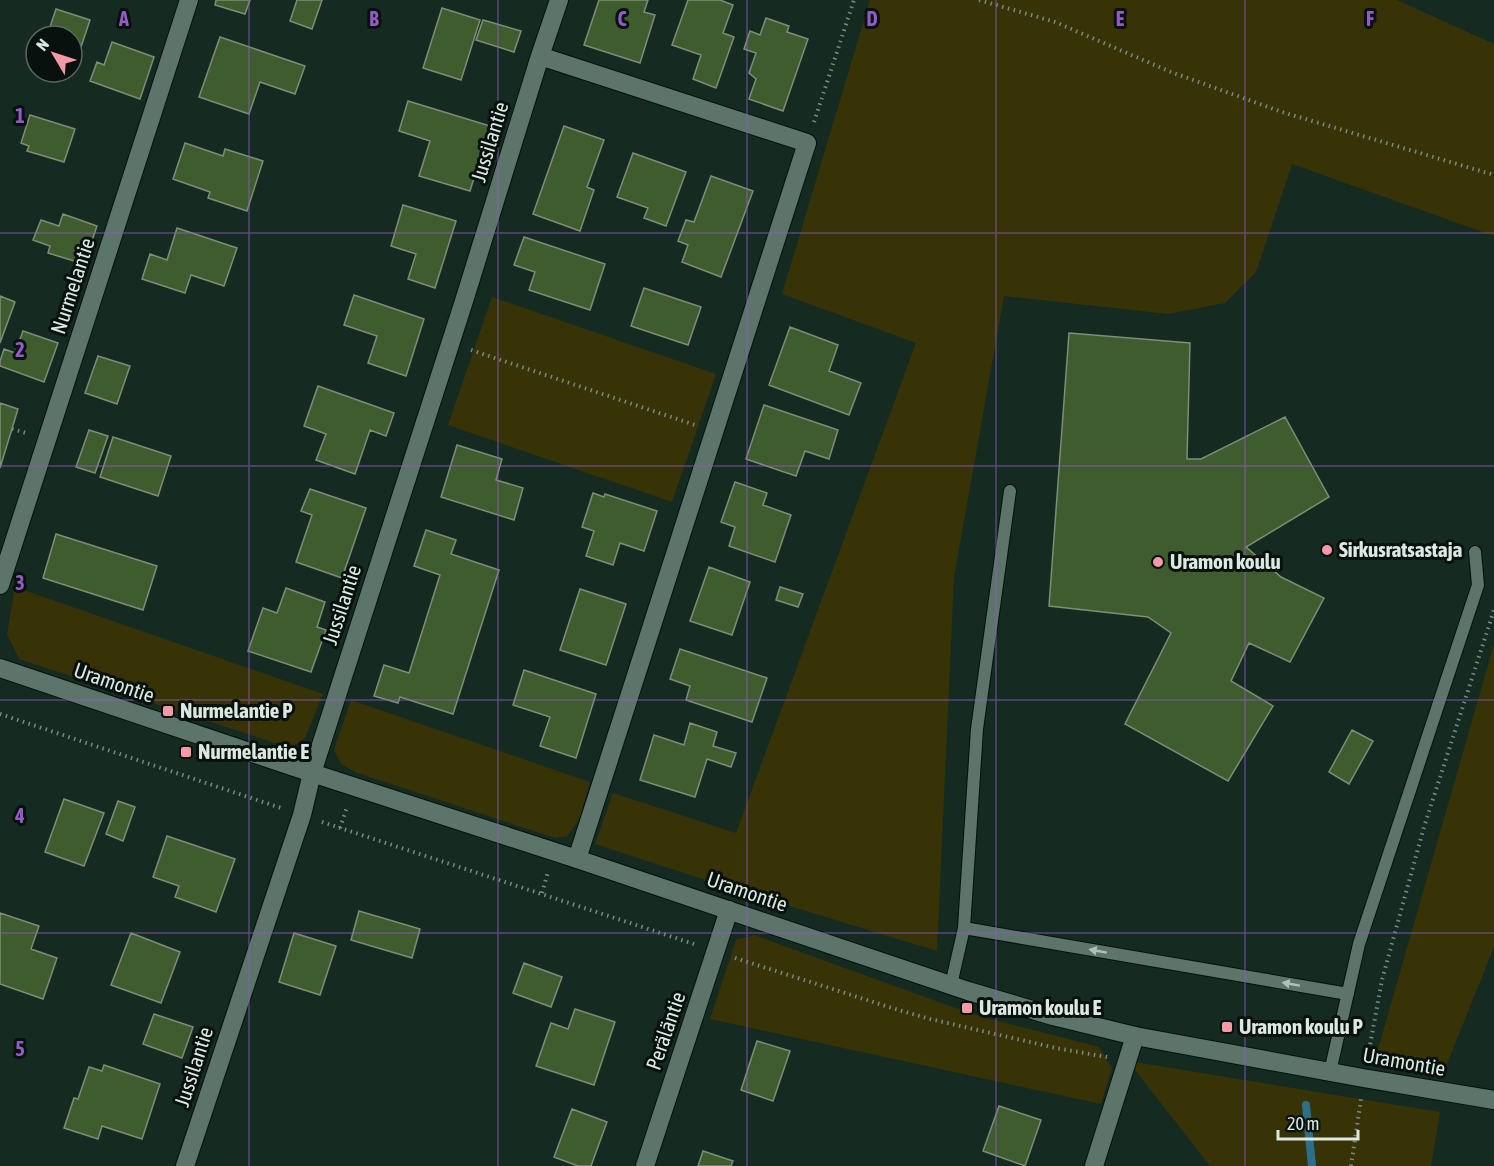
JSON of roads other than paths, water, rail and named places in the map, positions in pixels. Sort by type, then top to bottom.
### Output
[{"type":"street","name":"Nurmelantie","points":[[0,585],[189,0]]},
{"type":"street","name":"Jussilantie","points":[[185,1166],[302,815],[312,772],[451,344],[559,0]]},
{"type":"street","points":[[540,56],[807,143],[577,859]]},
{"type":"street","name":"Uramontie","points":[[0,668],[951,985],[1053,1016],[1135,1036],[1494,1100]]},
{"type":"street","name":"Peräläntie","points":[[645,1166],[729,910]]},
{"type":"street","points":[[1094,1166],[1135,1036]]},
{"type":"lane","points":[[951,985],[964,928],[977,729],[1010,491]]},
{"type":"lane","points":[[1330,1072],[1359,944],[1478,585],[1475,552]]},
{"type":"lane","points":[[964,928],[1348,994]]},
{"type":"waterway","points":[[1306,1105],[1312,1166]]},
{"type":"place","name":"Sirkusratsastaja","points":[[1327,550]]},
{"type":"place","name":"Uramon koulu","points":[[1158,562]]},
{"type":"place","name":"Nurmelantie P","points":[[168,711]]},
{"type":"place","name":"Nurmelantie E","points":[[186,752]]},
{"type":"place","name":"Uramon koulu E","points":[[967,1008]]},
{"type":"place","name":"Uramon koulu P","points":[[1227,1027]]}]
